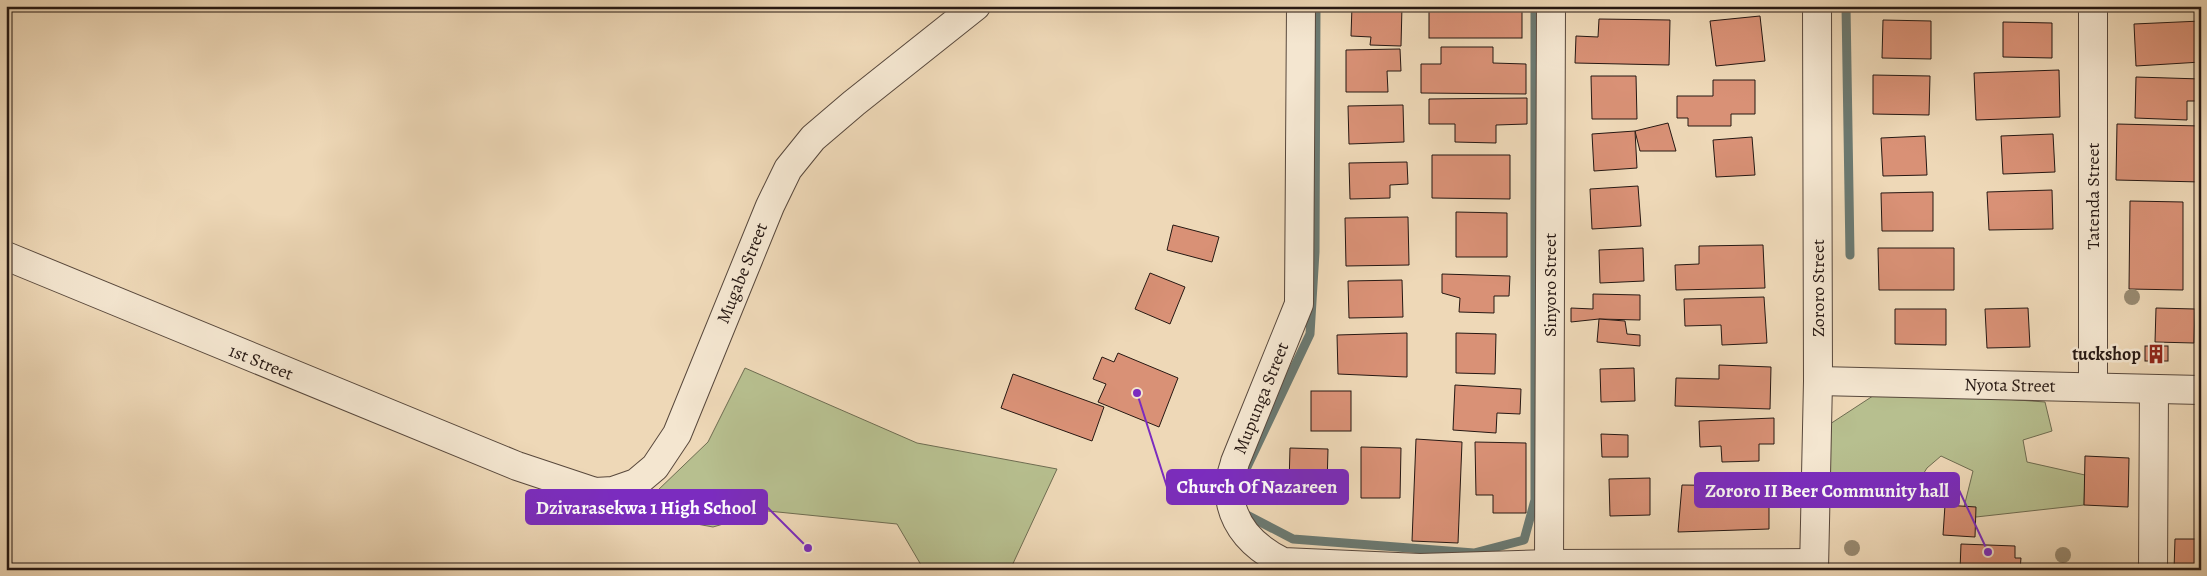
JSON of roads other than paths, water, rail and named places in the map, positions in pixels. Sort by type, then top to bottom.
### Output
[{"type":"street","name":"Mugabe Street","points":[[517,466],[596,492],[613,491],[636,483],[655,467],[677,434],[770,206],[788,170],[813,138],[976,6]]},
{"type":"street","name":"Mupunga Street","points":[[1301,6],[1299,304],[1235,462],[1228,488],[1235,517],[1248,538],[1263,552],[1283,562],[1420,568],[1548,564],[1814,566]]},
{"type":"street","name":"Sinyoro Street","points":[[1548,564],[1552,6]]},
{"type":"street","name":"Zororo Street","points":[[1814,566],[1818,381],[1817,6]]},
{"type":"street","name":"Tatenda Street","points":[[2093,6],[2093,386]]},
{"type":"street","name":"1st Street","points":[[6,256],[517,466]]},
{"type":"street","name":"Nyota Street","points":[[1818,381],[2201,390]]},
{"type":"street","points":[[2153,570],[2154,389]]},
{"type":"waterway","points":[[1246,469],[1310,334],[1315,252],[1316,6]]},
{"type":"waterway","points":[[1243,513],[1293,539],[1474,553],[1524,540],[1535,500],[1535,6]]},
{"type":"waterway","points":[[1846,6],[1850,255]]},
{"type":"place","name":"tuckshop","points":[[2156,354]]},
{"type":"place","name":"Church Of Nazareen","points":[[1137,393]]},
{"type":"place","name":"Dzivarasekwa 1 High School","points":[[808,548]]},
{"type":"place","name":"Zororo II Beer Community hall","points":[[1988,552]]}]
